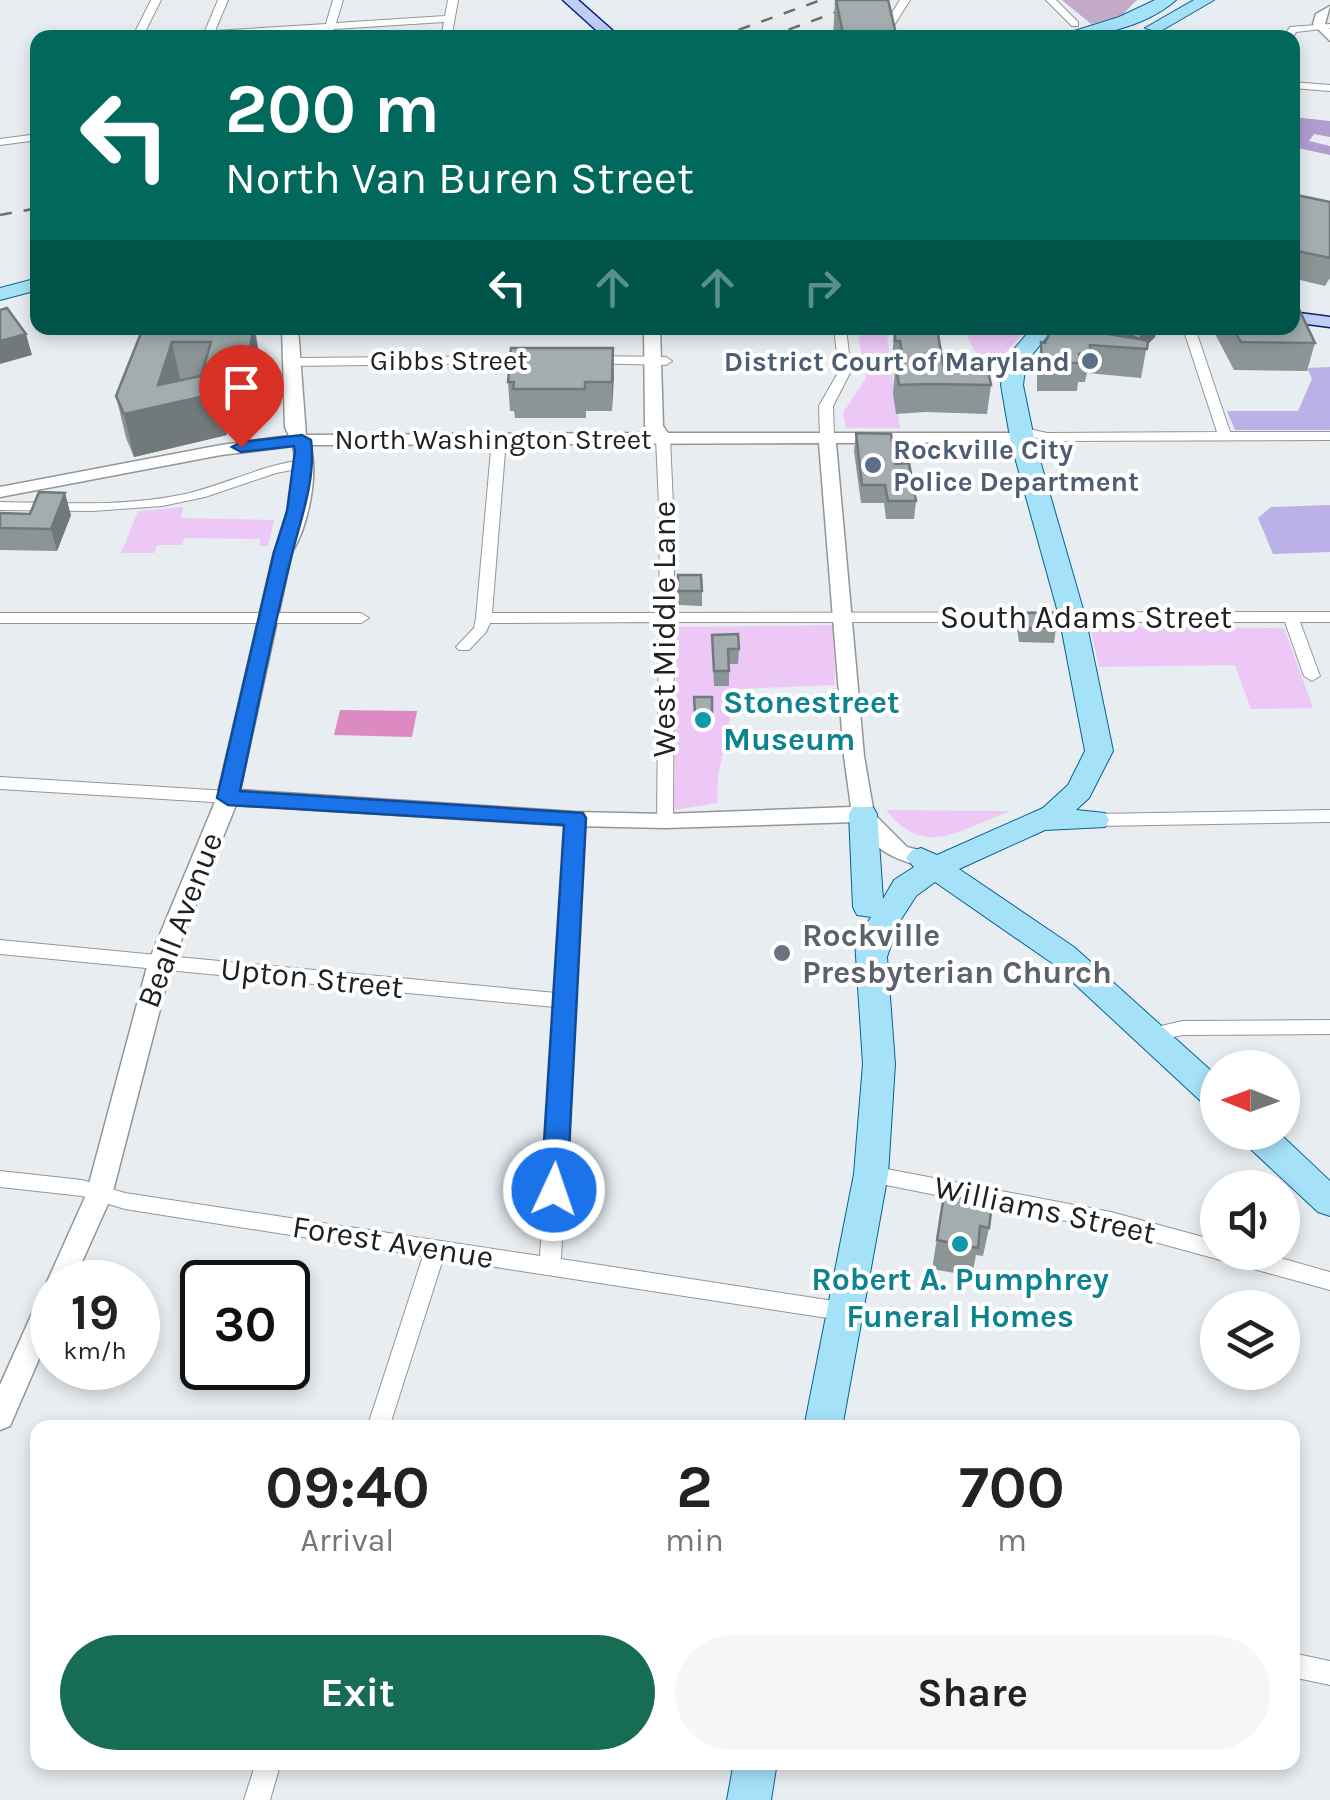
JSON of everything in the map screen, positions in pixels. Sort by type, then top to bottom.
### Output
[{"type":"main road","points":[[555,0],[589,30]]},
{"type":"main road","points":[[570,0],[605,30]]},
{"type":"main road","points":[[1089,30],[1171,12],[1195,23],[1206,0]]},
{"type":"main road","points":[[1118,30],[1171,12]]},
{"type":"main road","points":[[1141,30],[1171,12]]},
{"type":"main road","points":[[0,294],[30,286]]},
{"type":"main road","points":[[0,305],[30,296]]},
{"type":"main road","points":[[1300,318],[1330,322]]},
{"type":"main road","points":[[868,907],[880,888],[926,862],[1040,820],[1074,795],[1099,752],[1072,616],[1012,385],[1015,361],[1037,335]]},
{"type":"main road","points":[[1074,795],[1079,810],[1096,820]]},
{"type":"main road","points":[[871,958],[892,906],[948,840],[1074,795]]},
{"type":"main road","points":[[825,1420],[871,1174],[879,1064],[863,814]]},
{"type":"main road","points":[[1040,820],[1096,820]]},
{"type":"main road","points":[[926,862],[1063,955],[1200,1081]]},
{"type":"main road","points":[[1274,1150],[1330,1202]]},
{"type":"main road","points":[[749,1800],[755,1770]]},
{"type":"street","points":[[141,30],[156,0]]},
{"type":"street","points":[[212,30],[223,0]]},
{"type":"street","points":[[330,30],[338,0]]},
{"type":"street","points":[[447,30],[452,0]]},
{"type":"street","points":[[888,30],[905,0]]},
{"type":"street","points":[[1051,0],[1076,24]]},
{"type":"street","points":[[1300,32],[1327,28],[1320,17],[1330,10]]},
{"type":"street","points":[[347,30],[449,19]]},
{"type":"street","points":[[892,23],[894,30]]},
{"type":"street","points":[[1300,86],[1330,88]]},
{"type":"street","points":[[0,142],[30,138]]},
{"type":"street","name":"Beall Avenue","points":[[292,335],[299,361]]},
{"type":"street","name":"Beall Avenue","points":[[70,1260],[99,1194],[160,963],[228,798],[283,552],[290,541],[303,465],[302,440],[294,427],[304,335]]},
{"type":"street","points":[[654,335],[660,360]]},
{"type":"street","points":[[662,438],[654,426],[665,335]]},
{"type":"street","points":[[841,335],[844,372],[826,406],[863,814],[870,826],[900,852],[926,862]]},
{"type":"street","points":[[1191,335],[1225,436]]},
{"type":"street","name":"Gibbs Street","points":[[299,361],[546,360]]},
{"type":"street","points":[[582,360],[660,360]]},
{"type":"street","points":[[1028,437],[1330,436]]},
{"type":"street","name":"North Washington Street","points":[[0,492],[221,450],[302,440],[1028,437]]},
{"type":"street","name":"West Middle Lane","points":[[662,438],[667,528],[665,821]]},
{"type":"street","points":[[464,647],[481,629],[484,618],[499,439]]},
{"type":"street","name":"North Washington Street","points":[[0,506],[145,504],[179,499],[277,467],[303,465]]},
{"type":"street","points":[[44,486],[48,498],[58,506]]},
{"type":"street","points":[[1290,616],[1312,676]]},
{"type":"street","name":"South Adams Street","points":[[484,618],[1330,617]]},
{"type":"street","points":[[0,618],[361,618]]},
{"type":"street","points":[[856,745],[883,821],[911,843],[926,862]]},
{"type":"street","points":[[0,782],[575,818],[665,821],[863,814]]},
{"type":"street","points":[[1096,820],[1330,816]]},
{"type":"street","points":[[550,1265],[575,818]]},
{"type":"street","name":"Upton Street","points":[[0,947],[565,1002]]},
{"type":"street","points":[[1150,1035],[1183,1028],[1330,1027]]},
{"type":"street","name":"Williams Street","points":[[871,1174],[1111,1221],[1200,1245]]},
{"type":"street","name":"Forest Avenue","points":[[0,1179],[82,1188],[99,1194],[847,1312]]},
{"type":"street","points":[[381,1420],[436,1248]]},
{"type":"street","points":[[1291,1270],[1330,1281]]},
{"type":"street","points":[[0,1417],[30,1349]]},
{"type":"street","points":[[1300,1667],[1330,1673]]},
{"type":"street","points":[[257,1800],[266,1770]]},
{"type":"shaded area","points":[[1062,0],[1137,0],[1121,16],[1091,24]]},
{"type":"shaded area","points":[[1300,118],[1330,121],[1330,137],[1314,134],[1309,141],[1330,146],[1330,155],[1300,149]]},
{"type":"shaded area","points":[[858,335],[887,335],[900,428],[846,428],[843,413],[866,378]]},
{"type":"shaded area","points":[[966,335],[1022,335],[987,373]]},
{"type":"shaded area","points":[[1330,367],[1330,430],[1235,430],[1227,411],[1298,411],[1312,379],[1307,368]]},
{"type":"shaded area","points":[[1330,505],[1330,552],[1273,554],[1258,518],[1271,507]]},
{"type":"shaded area","points":[[183,507],[181,518],[274,520],[268,546],[260,546],[260,539],[185,538],[182,545],[157,545],[154,553],[121,553],[138,511]]},
{"type":"shaded area","points":[[833,625],[835,685],[736,689],[736,716],[730,716],[718,781],[718,803],[674,810],[677,627]]},
{"type":"shaded area","points":[[1090,626],[1284,628],[1313,708],[1251,709],[1235,665],[1099,667]]},
{"type":"shaded area","points":[[340,710],[417,711],[412,737],[334,735]]},
{"type":"shaded area","points":[[886,810],[1011,811],[959,832],[929,837],[900,825]]},
{"type":"building","points":[[836,0],[888,0],[895,30],[842,30]]},
{"type":"building","points":[[1300,196],[1330,202],[1330,258],[1300,252]]},
{"type":"building","points":[[7,308],[26,334],[0,341],[0,310]]},
{"type":"building","points":[[1300,311],[1315,343],[1241,342],[1237,335],[1300,335]]},
{"type":"building","points":[[140,335],[253,335],[242,385],[215,385],[218,393],[124,414],[116,396]],"holes":[[[172,342],[211,342],[201,376],[158,385]]]},
{"type":"building","points":[[895,335],[938,335],[943,365],[987,366],[991,385],[899,385],[896,366],[904,366],[900,341],[895,341]]},
{"type":"building","points":[[1049,335],[1139,339],[1130,335],[1142,335],[1140,339],[1148,341],[1147,349],[1090,345],[1090,354],[1079,354],[1082,363],[1042,363],[1041,342],[1045,343]]},
{"type":"building","points":[[511,348],[613,348],[612,382],[585,382],[585,389],[513,389],[514,382],[508,382]]},
{"type":"building","points":[[856,433],[891,434],[895,464],[909,463],[916,501],[888,501],[885,485],[862,485]]},
{"type":"building","points":[[39,492],[65,493],[51,529],[0,528],[0,513],[30,514]]},
{"type":"building","points":[[678,575],[701,575],[702,591],[678,591]]},
{"type":"building","points":[[1019,613],[1053,613],[1056,628],[1022,628]]},
{"type":"building","points":[[738,634],[739,649],[728,649],[729,671],[714,671],[712,635]]},
{"type":"building","points":[[694,697],[712,697],[712,712],[695,713]]},
{"type":"building","points":[[944,1195],[992,1204],[989,1228],[980,1226],[978,1248],[937,1240]]},
{"type":"railway","points":[[738,30],[821,0]]},
{"type":"railway","points":[[788,30],[869,0]]},
{"type":"railway","points":[[0,215],[30,209]]},
{"type":"place","name":"District Court of Maryland","points":[[1090,361]]},
{"type":"place","name":"Rockville City Police Department","points":[[873,465]]},
{"type":"place","name":"Stonestreet Museum","points":[[703,720]]},
{"type":"place","name":"Rockville Presbyterian Church","points":[[782,953]]},
{"type":"place","name":"Robert A. Pumphrey Funeral Homes","points":[[960,1244]]},
{"type":"route","points":[[241,447],[302,440],[304,451],[290,541],[283,552],[228,798],[575,818],[554,1190]]}]
